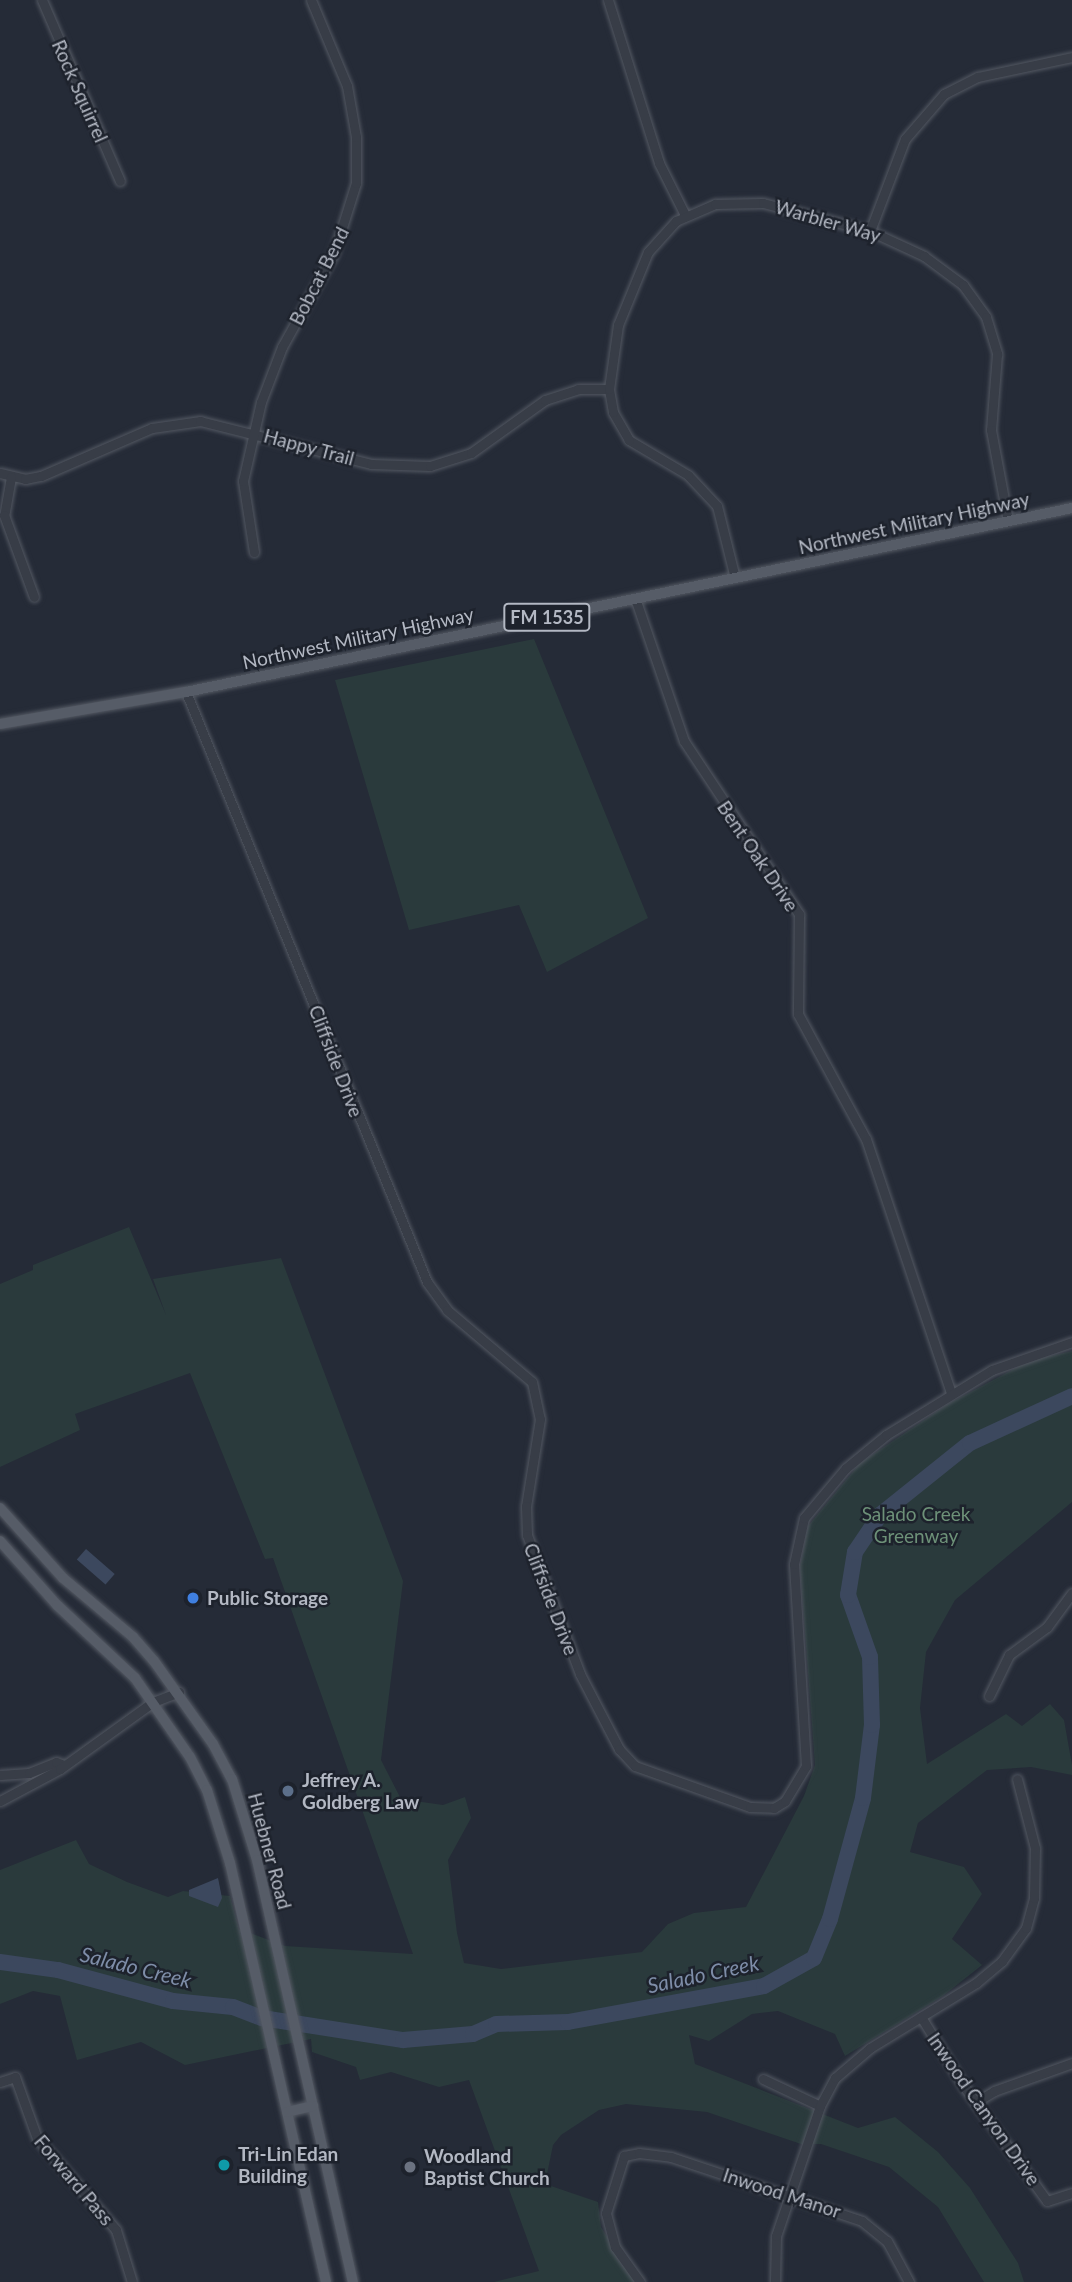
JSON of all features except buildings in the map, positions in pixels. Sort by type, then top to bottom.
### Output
[{"type":"main road","name":"Northwest Military Highway","points":[[0,724],[22,723],[186,691],[1072,508]]},
{"type":"main road","name":"Northwest Military Highway","points":[[0,731],[22,723]]},
{"type":"main road","name":"Huebner Road","points":[[0,1508],[39,1553],[133,1637],[178,1692],[232,1779],[249,1828],[353,2282]]},
{"type":"main road","points":[[0,1541],[24,1569],[112,1653],[153,1702],[207,1790],[247,1930],[326,2282]]},
{"type":"main road","points":[[24,1569],[39,1553]]},
{"type":"main road","points":[[288,2112],[313,2106]]},
{"type":"street","name":"Rock Squirrel","points":[[42,0],[120,181]]},
{"type":"street","name":"Bobcat Bend","points":[[254,552],[243,481],[254,432],[271,371],[334,253],[356,183],[356,137],[347,86],[311,0]]},
{"type":"street","points":[[608,0],[659,163],[685,215],[654,243],[630,289],[618,326],[609,389],[613,412],[629,440],[688,475],[717,506],[735,578]]},
{"type":"street","points":[[870,231],[905,139],[944,94],[978,77],[1072,57]]},
{"type":"street","name":"Warbler Way","points":[[685,215],[726,202],[763,204],[870,231],[943,268],[963,285],[986,317],[997,354],[992,430],[1008,522]]},
{"type":"street","name":"Happy Trail","points":[[0,473],[11,477],[41,476],[168,424],[200,421],[254,432],[370,464],[416,468],[471,453],[556,396],[579,389],[609,389]]},
{"type":"street","points":[[11,477],[4,515],[34,597]]},
{"type":"street","name":"Bent Oak Drive","points":[[635,598],[684,741],[799,914],[799,1014],[866,1139],[951,1393]]},
{"type":"street","name":"Cliffside Drive","points":[[186,691],[427,1282],[447,1310],[532,1382],[541,1419],[526,1506],[527,1535],[580,1674],[627,1759],[645,1772],[750,1807],[774,1808],[785,1801],[806,1766],[794,1563],[804,1518],[861,1453],[951,1393],[992,1370],[1072,1342]]},
{"type":"street","points":[[989,1696],[1009,1655],[1047,1627],[1072,1593]]},
{"type":"street","points":[[0,1801],[64,1765],[153,1702],[178,1692]]},
{"type":"street","points":[[0,1775],[29,1773],[56,1762],[64,1765]]},
{"type":"street","points":[[775,2282],[774,2244],[789,2196],[820,2106],[851,2060],[976,1983],[1002,1961],[1026,1928],[1034,1898],[1035,1848],[1017,1779]]},
{"type":"street","name":"Inwood Canyon Drive","points":[[921,2017],[976,2102],[1047,2201],[1072,2193]]},
{"type":"street","points":[[976,2102],[994,2091],[1072,2063]]},
{"type":"street","name":"Forward Pass","points":[[0,2082],[15,2077],[37,2138],[117,2230],[132,2282]]},
{"type":"street","points":[[763,2079],[820,2106]]},
{"type":"street","name":"Inwood Manor","points":[[640,2282],[607,2228],[609,2199],[624,2156],[671,2157],[849,2215],[875,2229],[897,2254],[909,2282]]},
{"type":"green space","points":[[534,639],[648,918],[547,972],[519,905],[409,930],[335,680]]},
{"type":"green space","name":"Salado Creek Greenway","points":[[129,1227],[166,1315],[153,1279],[281,1258],[403,1581],[381,1760],[401,1799],[443,1805],[465,1797],[471,1818],[448,1860],[457,1933],[464,1963],[501,1969],[642,1952],[668,1924],[694,1913],[746,1907],[804,1796],[815,1765],[800,1567],[808,1526],[860,1463],[948,1404],[1029,1361],[1072,1351],[1072,1502],[955,1600],[926,1652],[920,1708],[927,1764],[1006,1714],[1022,1726],[1050,1704],[1064,1720],[1072,1775],[1031,1767],[987,1770],[918,1823],[910,1852],[964,1867],[982,1894],[952,1939],[982,1965],[943,1996],[845,2056],[835,2034],[778,2011],[752,2014],[709,2041],[689,2035],[695,2064],[858,2128],[895,2117],[938,2152],[970,2188],[1018,2263],[1024,2282],[984,2282],[938,2207],[889,2167],[821,2144],[801,2144],[707,2112],[626,2104],[599,2110],[561,2135],[553,2145],[545,2184],[598,2202],[601,2227],[635,2282],[494,2282],[539,2271],[469,2080],[439,2087],[391,2072],[360,2080],[356,2067],[312,2052],[311,2039],[185,2065],[141,2042],[77,2060],[60,1996],[33,1991],[0,2004],[0,1870],[76,1840],[89,1864],[168,1897],[183,1891],[230,1896],[239,1929],[285,1946],[413,1954],[273,1558],[265,1559],[190,1373],[75,1414],[80,1430],[0,1467],[0,1284],[33,1270],[33,1265]]},
{"type":"water","points":[[86,1549],[115,1574],[105,1584],[77,1560]]},
{"type":"water","points":[[218,1878],[222,1898],[218,1907],[189,1896],[189,1890]]},
{"type":"waterway","name":"Salado Creek","points":[[0,1962],[58,1970],[173,2001],[233,2007],[262,2018],[403,2040],[473,2034],[496,2024],[568,2022],[764,1986],[814,1958],[830,1919],[863,1798],[872,1725],[870,1657],[848,1595],[855,1552],[880,1515],[970,1443],[1072,1396]]},
{"type":"place","name":"Public Storage","points":[[193,1598]]},
{"type":"place","name":"Jeffrey A. Goldberg Law","points":[[288,1791]]},
{"type":"place","name":"Tri-Lin Edan Building","points":[[224,2165]]},
{"type":"place","name":"Woodland Baptist Church","points":[[410,2167]]}]
